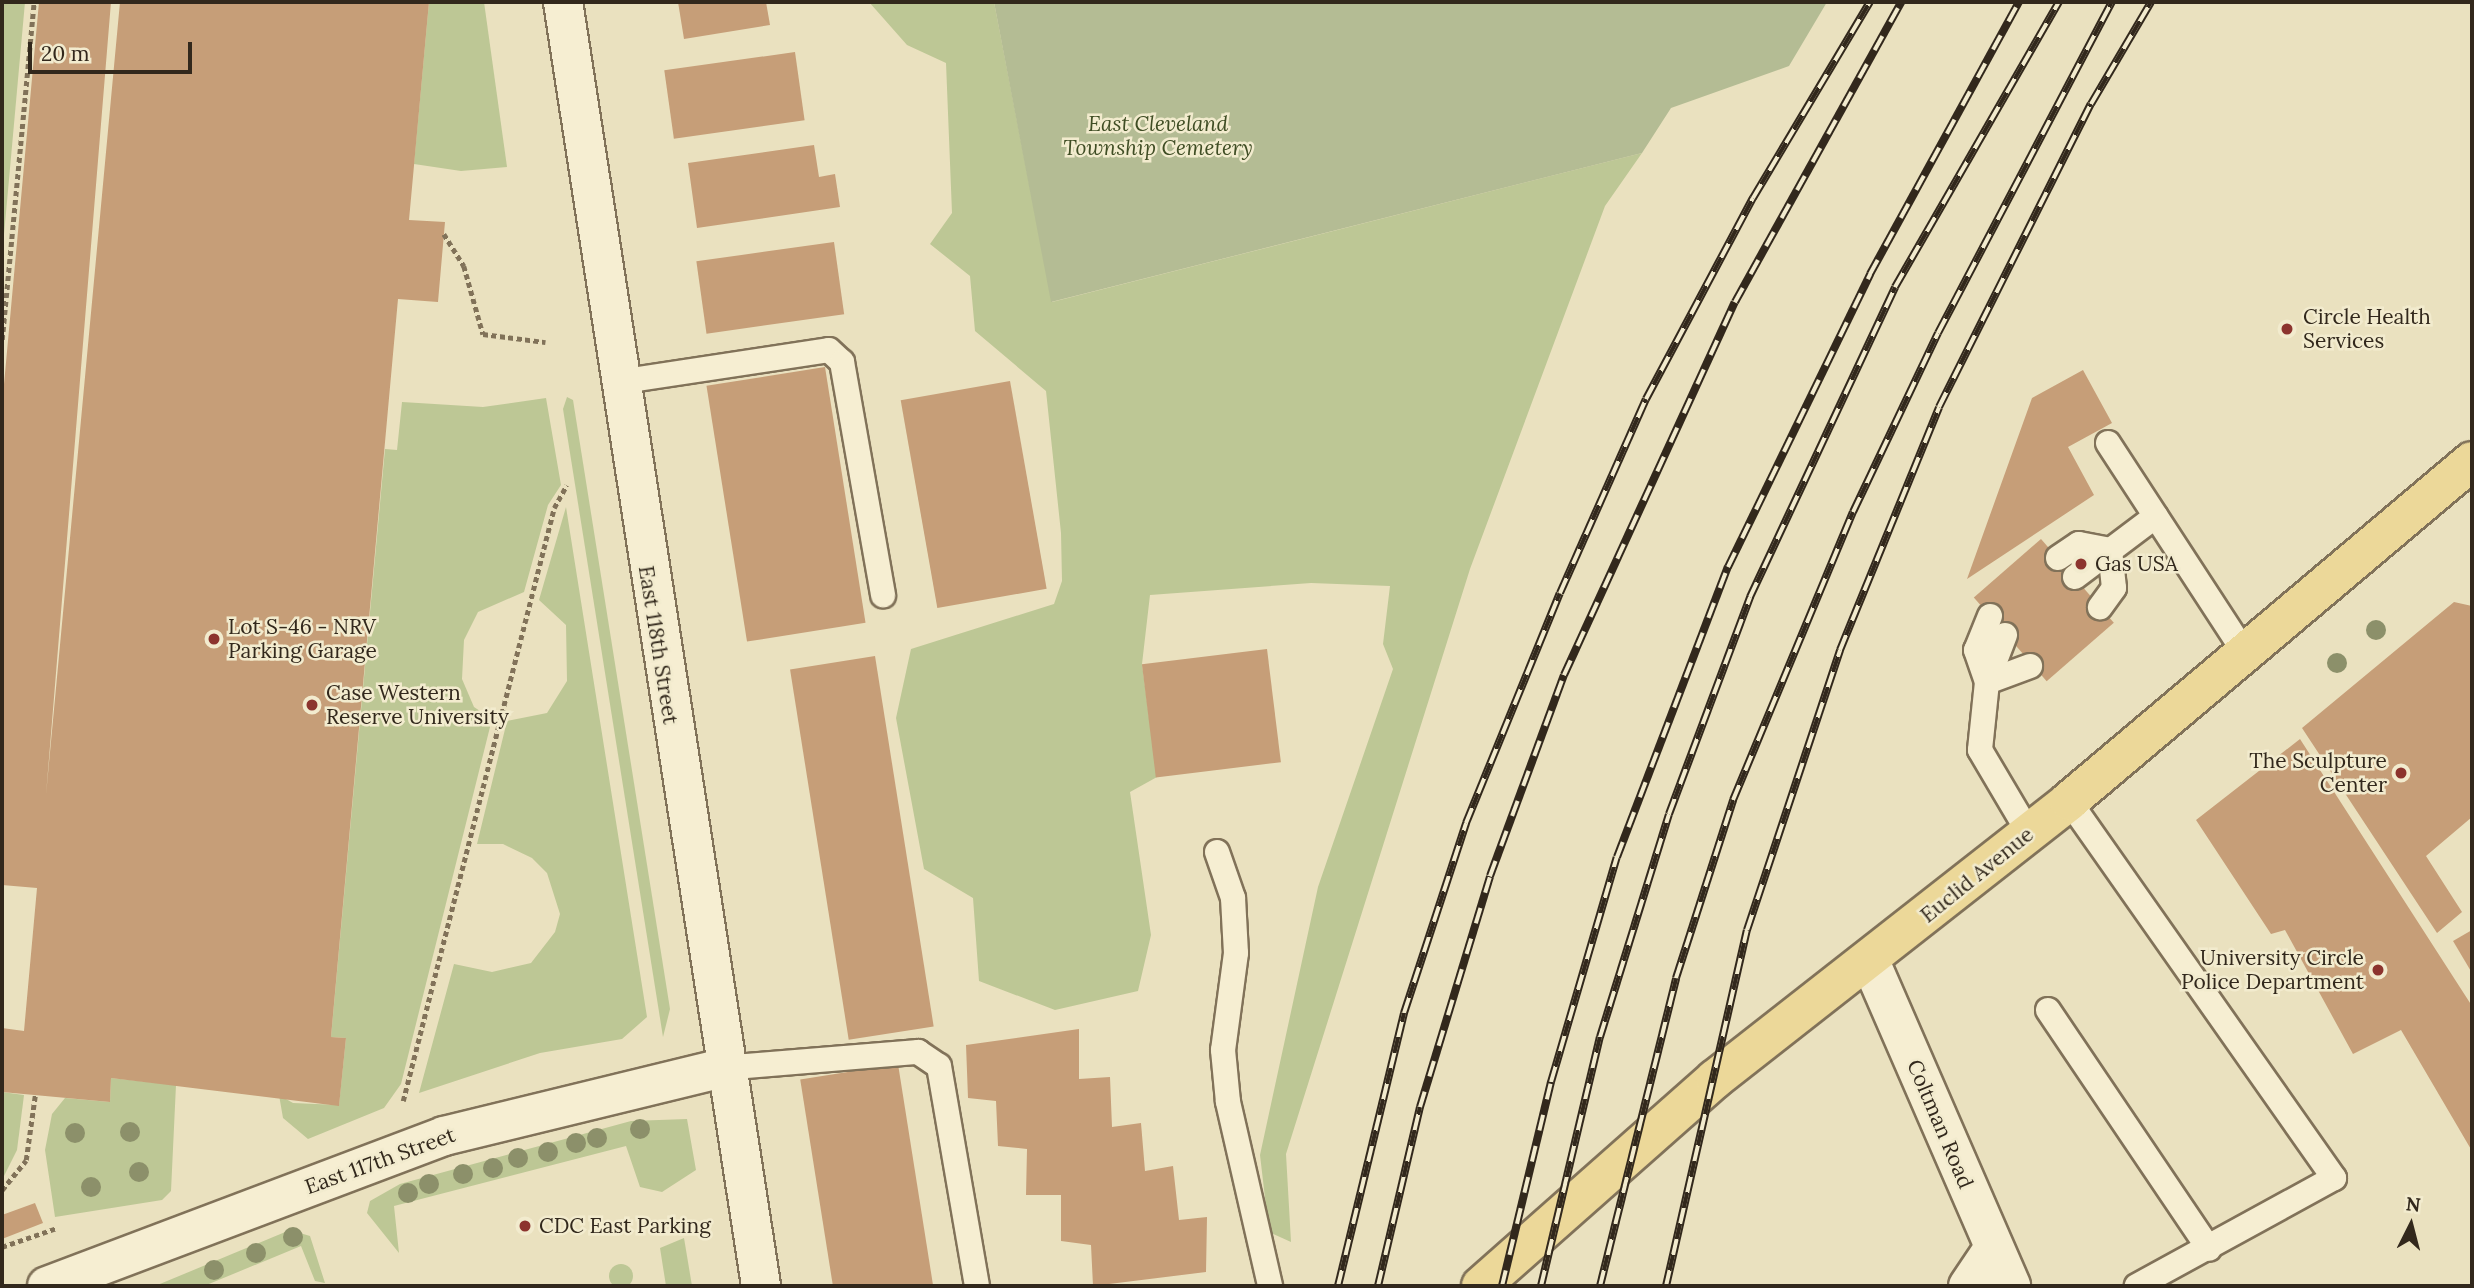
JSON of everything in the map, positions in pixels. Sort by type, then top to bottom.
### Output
[{"type":"main road","name":"Euclid Avenue","points":[[1481,1286],[1715,1079],[1870,961],[2069,801],[2245,653],[2469,472]]},
{"type":"street","name":"East 118th Street","points":[[564,2],[618,382],[722,1068],[761,1286]]},
{"type":"street","name":"Coltman Road","points":[[1870,961],[2011,1286]]},
{"type":"street","name":"East 117th Street","points":[[47,1286],[444,1136],[722,1068]]},
{"type":"street","points":[[1968,1286],[1993,1249]]},
{"type":"lane","points":[[618,382],[829,351],[842,362],[883,595]]},
{"type":"lane","points":[[2108,443],[2245,653]]},
{"type":"lane","points":[[2075,578],[2156,516]]},
{"type":"lane","points":[[2058,558],[2080,544],[2110,550]]},
{"type":"lane","points":[[2100,607],[2114,588],[2110,550]]},
{"type":"lane","points":[[1987,682],[1976,650],[1990,616]]},
{"type":"lane","points":[[2005,635],[1987,682],[1980,750],[2029,833]]},
{"type":"lane","points":[[1987,682],[2030,666]]},
{"type":"lane","points":[[2069,801],[2334,1178],[2209,1249],[2137,1286]]},
{"type":"lane","points":[[1217,852],[1233,898],[1236,953],[1223,1050],[1228,1101],[1270,1286]]},
{"type":"lane","points":[[2048,1010],[2209,1249]]},
{"type":"lane","points":[[722,1068],[918,1052],[939,1066],[977,1286]]},
{"type":"path","points":[[2,340],[34,2]]},
{"type":"path","points":[[444,234],[464,267],[483,334],[545,342]]},
{"type":"path","points":[[401,1107],[554,508],[567,485]]},
{"type":"path","points":[[2,1190],[26,1160],[35,1096]]},
{"type":"path","points":[[2,1247],[66,1226]]},
{"type":"green space","points":[[2,2],[25,2],[2,257]]},
{"type":"green space","points":[[429,2],[484,2],[507,167],[461,171],[414,164]]},
{"type":"green space","points":[[869,2],[994,2],[1052,302],[1642,153],[1605,206],[1470,569],[1286,1154],[1291,1242],[1269,1232],[1260,1155],[1318,887],[1393,669],[1383,644],[1390,586],[1311,583],[1150,595],[1142,664],[1157,777],[1130,792],[1151,935],[1138,991],[1055,1010],[979,981],[973,898],[924,869],[896,718],[911,649],[1054,604],[1062,581],[1061,533],[1046,391],[975,331],[970,276],[930,244],[952,213],[946,63],[907,45]]},
{"type":"green space","name":"East Cleveland Township Cemetery","points":[[994,2],[1827,2],[1789,66],[1671,108],[1642,153],[1051,302]]},
{"type":"green space","points":[[567,397],[573,400],[670,1009],[663,1037],[563,409]]},
{"type":"green space","points":[[546,398],[561,485],[548,505],[524,592],[478,612],[464,640],[462,679],[474,707],[492,719],[401,1084],[384,1108],[308,1139],[283,1118],[279,1095],[293,1103],[339,1105],[346,1038],[331,1037],[385,449],[397,450],[402,402],[483,407]]},
{"type":"green space","points":[[566,507],[647,1017],[622,1039],[540,1053],[419,1093],[454,964],[492,972],[531,963],[555,932],[560,914],[547,873],[532,858],[503,844],[477,844],[507,721],[547,713],[567,681],[566,625],[539,600]]},
{"type":"green space","points":[[111,1078],[176,1085],[171,1191],[162,1200],[55,1217],[45,1150],[52,1114],[65,1098],[110,1102]]},
{"type":"green space","points":[[2,1092],[24,1095],[17,1150],[2,1180]]},
{"type":"green space","points":[[687,1119],[696,1170],[662,1192],[640,1187],[626,1146],[394,1206],[399,1253],[367,1213],[370,1201],[400,1184],[631,1121]]},
{"type":"green space","points":[[290,1230],[310,1236],[325,1283],[315,1281],[301,1246],[204,1286],[155,1286]]},
{"type":"green space","points":[[684,1238],[692,1286],[666,1286],[660,1248]]},
{"type":"green space","points":[[621,1264],[630,1267],[633,1276],[630,1285],[621,1288],[612,1285],[609,1276],[612,1267]]},
{"type":"building","name":"Lot S-46 - NRV Parking Garage","points":[[39,2],[111,2],[46,795],[120,2],[429,2],[409,220],[445,222],[438,302],[398,299],[331,1037],[346,1038],[339,1106],[111,1078],[110,1102],[2,1092],[2,1028],[24,1031],[37,888],[2,885],[2,406]]},
{"type":"building","points":[[678,2],[766,2],[770,25],[684,39]]},
{"type":"building","points":[[795,52],[805,120],[674,139],[664,70]]},
{"type":"building","points":[[814,145],[819,177],[835,174],[840,207],[697,228],[688,163]]},
{"type":"building","points":[[834,242],[844,314],[707,334],[696,261]]},
{"type":"building","points":[[825,367],[866,623],[747,642],[706,386]]},
{"type":"building","points":[[2083,370],[2112,423],[2068,447],[2094,495],[1967,579],[2032,398]]},
{"type":"building","points":[[1010,381],[1047,589],[937,608],[901,400]]},
{"type":"building","points":[[2041,539],[2114,623],[2047,681],[1974,597]]},
{"type":"building","name":"The Sculpture Center","points":[[2454,602],[2472,606],[2472,817],[2426,856],[2462,912],[2437,933],[2302,728]]},
{"type":"building","points":[[1267,649],[1281,762],[1156,778],[1142,664]]},
{"type":"building","points":[[875,656],[934,1026],[849,1040],[790,669]]},
{"type":"building","name":"University Circle Police Department","points":[[2300,739],[2472,1006],[2472,1151],[2401,1030],[2353,1054],[2285,930],[2271,934],[2196,820]]},
{"type":"building","points":[[2472,930],[2472,973],[2453,941]]},
{"type":"building","points":[[1079,1029],[1079,1079],[1110,1077],[1112,1127],[1141,1123],[1145,1171],[1173,1166],[1179,1220],[1207,1217],[1206,1272],[1093,1286],[1091,1245],[1061,1241],[1061,1195],[1026,1195],[1027,1149],[998,1146],[996,1101],[968,1098],[966,1045]]},
{"type":"building","points":[[898,1064],[933,1286],[833,1286],[800,1079]]},
{"type":"building","points":[[35,1203],[43,1223],[2,1239],[2,1215]]},
{"type":"railway","points":[[1338,1286],[1404,1013],[1466,823],[1560,593],[1646,399],[1753,198],[1870,2]]},
{"type":"railway","points":[[1378,1286],[1420,1107],[1490,876],[1564,675],[1735,302],[1901,2]]},
{"type":"railway","points":[[1502,1286],[1551,1082],[1617,857],[1728,567],[1870,274],[2019,2]]},
{"type":"railway","points":[[1541,1286],[1600,1037],[1669,814],[1750,597],[1895,287],[2059,2]]},
{"type":"railway","points":[[1600,1286],[1676,978],[1733,800],[1853,512],[1938,333],[2112,2]]},
{"type":"railway","points":[[1666,1286],[1747,930],[1840,650],[1939,407],[2091,104],[2151,2]]},
{"type":"place","name":"Circle Health Services","points":[[2287,329]]},
{"type":"place","name":"Gas USA","points":[[2081,564]]},
{"type":"place","name":"Lot S-46 - NRV Parking Garage","points":[[214,639]]},
{"type":"place","name":"Case Western Reserve University","points":[[312,705]]},
{"type":"place","name":"The Sculpture Center","points":[[2401,773]]},
{"type":"place","name":"University Circle Police Department","points":[[2378,970]]},
{"type":"place","name":"CDC East Parking","points":[[525,1226]]}]
